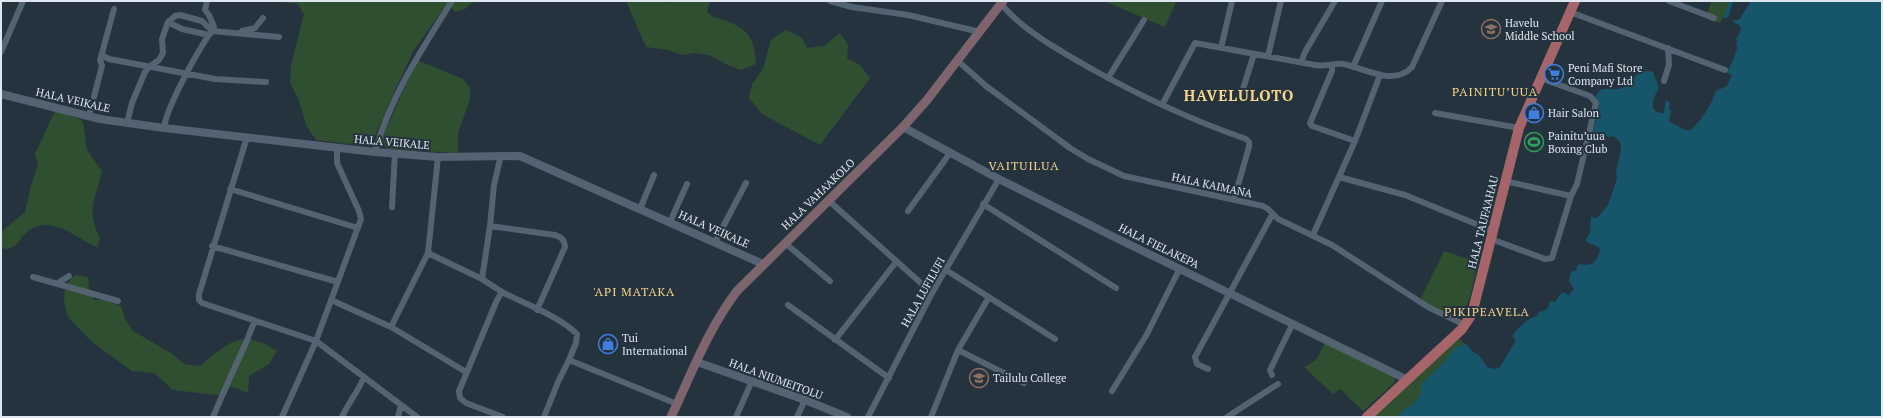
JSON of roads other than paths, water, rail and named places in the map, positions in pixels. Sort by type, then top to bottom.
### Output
[{"type":"main road","name":"HALA TAUFA'AHAU","points":[[1367,417],[1465,325],[1472,314],[1519,128],[1575,1]]},
{"type":"main road","name":"HALA VAHA'AKOLO","points":[[671,417],[726,305],[737,291],[903,127],[958,61],[1002,2]]},
{"type":"street","points":[[1,52],[23,1]]},
{"type":"street","points":[[164,128],[166,116],[214,27],[205,10],[207,1]]},
{"type":"street","points":[[375,152],[379,137],[409,68],[452,1]]},
{"type":"street","points":[[830,1],[852,7],[908,15],[980,32]]},
{"type":"street","points":[[1221,48],[1232,1]]},
{"type":"street","points":[[1268,56],[1281,1]]},
{"type":"street","points":[[1302,62],[1305,52],[1335,1]]},
{"type":"street","points":[[1352,66],[1382,1]]},
{"type":"street","points":[[1162,105],[1192,45],[1197,43],[1321,66],[1341,64],[1392,77],[1404,74],[1412,67],[1442,1]]},
{"type":"street","points":[[1669,1],[1714,18]]},
{"type":"street","points":[[1002,2],[1054,48],[1108,78],[1162,105],[1214,128],[1246,139],[1249,142],[1249,147],[1234,199]]},
{"type":"street","points":[[88,116],[102,66],[100,60],[114,9]]},
{"type":"street","points":[[1570,12],[1725,70]]},
{"type":"street","points":[[127,123],[132,103],[145,72],[150,66],[159,60],[163,53],[162,39],[168,22],[175,16],[180,15],[202,21],[211,33]]},
{"type":"street","points":[[168,22],[182,29],[211,33],[234,32],[255,28],[263,18]]},
{"type":"street","points":[[1108,78],[1144,20]]},
{"type":"street","points":[[234,32],[279,37]]},
{"type":"street","points":[[1664,80],[1669,65],[1668,48]]},
{"type":"street","points":[[102,53],[103,56],[109,59],[188,74],[228,81],[266,82]]},
{"type":"street","points":[[1242,92],[1254,54]]},
{"type":"street","name":"HALA KAIMANA","points":[[958,61],[986,86],[1088,159],[1134,179],[1263,206],[1268,209],[1278,220],[1332,245],[1428,307],[1465,325]]},
{"type":"street","points":[[1332,65],[1332,71],[1310,123],[1312,126],[1355,141]]},
{"type":"street","points":[[1313,236],[1355,141],[1380,75]]},
{"type":"street","points":[[1339,177],[1405,195],[1545,259],[1552,258],[1571,196],[1577,184],[1596,103],[1590,96],[1540,78]]},
{"type":"street","name":"HALA VEIKALE","points":[[1,94],[88,116],[164,128],[337,148],[438,157],[501,155],[520,156],[640,208],[763,264]]},
{"type":"street","points":[[1435,113],[1519,128]]},
{"type":"street","name":"HALA FIELAKEPA","points":[[903,127],[999,179],[1228,293],[1293,323],[1408,380]]},
{"type":"street","points":[[247,137],[212,246],[199,294],[199,300],[202,303],[255,322],[316,341],[417,417]]},
{"type":"street","points":[[282,417],[316,341],[361,219],[359,211],[337,163],[337,148]]},
{"type":"street","points":[[392,206],[395,153]]},
{"type":"street","points":[[908,211],[950,153]]},
{"type":"street","points":[[482,278],[490,226],[494,186],[501,155]]},
{"type":"street","points":[[390,327],[428,253],[438,157]]},
{"type":"street","points":[[640,208],[654,175]]},
{"type":"street","name":"HALA LUFILUFI","points":[[868,417],[932,293],[999,179]]},
{"type":"street","points":[[1505,181],[1571,196]]},
{"type":"street","points":[[715,242],[746,183]]},
{"type":"street","points":[[670,222],[687,184]]},
{"type":"street","points":[[230,189],[358,228]]},
{"type":"street","points":[[828,200],[932,293]]},
{"type":"street","points":[[983,204],[1116,288]]},
{"type":"street","points":[[1208,369],[1197,364],[1195,357],[1228,293],[1272,215]]},
{"type":"street","points":[[490,226],[555,235],[564,240],[565,247],[537,310]]},
{"type":"street","points":[[785,243],[830,281]]},
{"type":"street","points":[[212,246],[338,282]]},
{"type":"street","points":[[428,253],[482,278],[502,292],[555,318],[577,334],[576,343],[544,417]]},
{"type":"street","points":[[835,340],[896,262]]},
{"type":"street","points":[[1112,391],[1147,334],[1180,268]]},
{"type":"street","points":[[946,270],[1055,339]]},
{"type":"street","points":[[58,283],[69,276]]},
{"type":"street","points":[[33,277],[118,301]]},
{"type":"street","points":[[502,292],[497,300],[459,391],[460,398],[466,403],[503,417]]},
{"type":"street","points":[[932,417],[958,350],[989,297]]},
{"type":"street","points":[[331,300],[390,327],[466,372]]},
{"type":"street","points":[[788,305],[889,378]]},
{"type":"street","points":[[213,417],[225,386],[247,342],[251,328],[255,322]]},
{"type":"street","points":[[1272,375],[1270,370],[1293,323]]},
{"type":"street","points":[[958,350],[1024,383]]},
{"type":"street","points":[[569,360],[677,404]]},
{"type":"street","name":"HALA NIUMEITOLU","points":[[697,362],[805,400],[847,417]]},
{"type":"street","points":[[342,417],[346,407],[358,391],[364,377]]},
{"type":"street","points":[[736,417],[752,381]]},
{"type":"street","points":[[1227,417],[1278,384]]},
{"type":"street","points":[[797,417],[805,400]]},
{"type":"street","points":[[398,417],[401,405]]},
{"type":"water","points":[[1729,1],[1733,1],[1729,15],[1727,18],[1723,18]]},
{"type":"water","points":[[1751,1],[1882,1],[1882,417],[1397,417],[1406,407],[1412,406],[1421,394],[1421,384],[1444,362],[1456,347],[1466,344],[1473,352],[1479,355],[1487,367],[1496,369],[1500,367],[1515,342],[1515,339],[1512,336],[1517,330],[1526,321],[1537,316],[1539,312],[1546,310],[1550,301],[1555,302],[1562,292],[1569,295],[1574,289],[1569,281],[1571,272],[1576,270],[1578,264],[1587,265],[1595,262],[1600,250],[1598,247],[1587,242],[1586,239],[1590,233],[1591,217],[1597,218],[1608,205],[1617,179],[1616,171],[1621,150],[1620,142],[1614,136],[1609,137],[1592,132],[1598,110],[1595,97],[1600,90],[1622,88],[1639,74],[1647,71],[1653,72],[1659,88],[1655,95],[1653,108],[1658,113],[1664,113],[1666,100],[1670,103],[1669,108],[1671,110],[1669,121],[1685,130],[1691,130],[1706,112],[1716,91],[1727,86],[1732,75],[1727,73],[1738,46],[1736,46],[1736,39],[1741,30],[1740,26],[1733,22],[1734,20],[1739,20]]},
{"type":"place","name":"Havelu Middle School","points":[[1491,29]]},
{"type":"place","name":"Peni Mafi Store Company Ltd","points":[[1554,74]]},
{"type":"place","name":"Hair Salon","points":[[1534,113]]},
{"type":"place","name":"Painitu’uua Boxing Club","points":[[1534,142]]},
{"type":"place","name":"Tui International","points":[[608,344]]},
{"type":"place","name":"Tailulu College","points":[[979,378]]},
{"type":"district","name":"PAINITU’UUA","points":[[1495,91]]},
{"type":"district","name":"HAVELULOTO","points":[[1239,95]]},
{"type":"district","name":"VAITUILUA","points":[[1024,165]]},
{"type":"district","name":"'API MATAKA","points":[[634,291]]},
{"type":"district","name":"PIKIPEAVELA","points":[[1487,311]]}]
